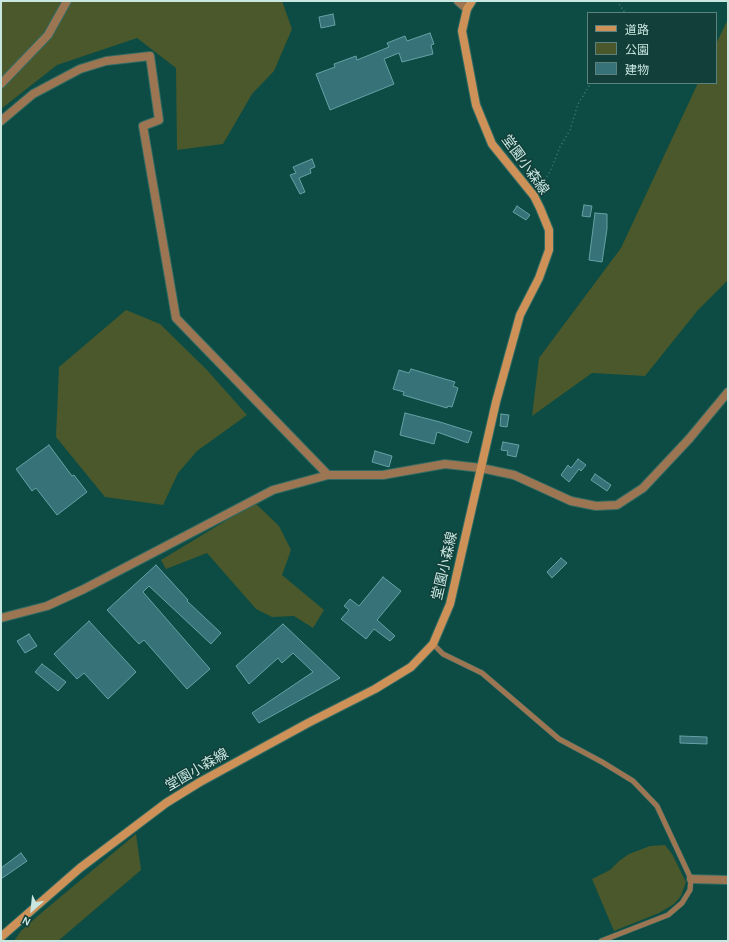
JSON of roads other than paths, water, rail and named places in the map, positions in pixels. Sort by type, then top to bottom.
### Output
[{"type":"main road","name":"堂園小森線","points":[[1,938],[80,868],[166,803],[200,782],[308,723],[375,689],[412,667],[433,644],[450,604],[496,402],[520,315],[539,278],[549,250],[549,230],[534,196],[492,144],[476,104],[462,30],[467,9],[472,1]]},
{"type":"street","points":[[1,84],[48,35],[67,1]]},
{"type":"street","points":[[458,1],[467,9]]},
{"type":"street","points":[[1,121],[33,94],[80,69],[106,61],[150,56],[159,120],[143,126],[176,318],[328,475]]},
{"type":"street","points":[[1,618],[47,606],[84,590],[273,490],[328,475],[383,475],[446,464],[481,468],[514,475],[571,501],[596,506],[616,505],[643,488],[689,439],[728,392]]},
{"type":"street","points":[[691,879],[728,880]]},
{"type":"lane","points":[[433,644],[443,654],[482,673],[558,739],[602,762],[633,781],[657,806],[691,879],[690,890],[682,903],[668,915],[601,941]]}]
